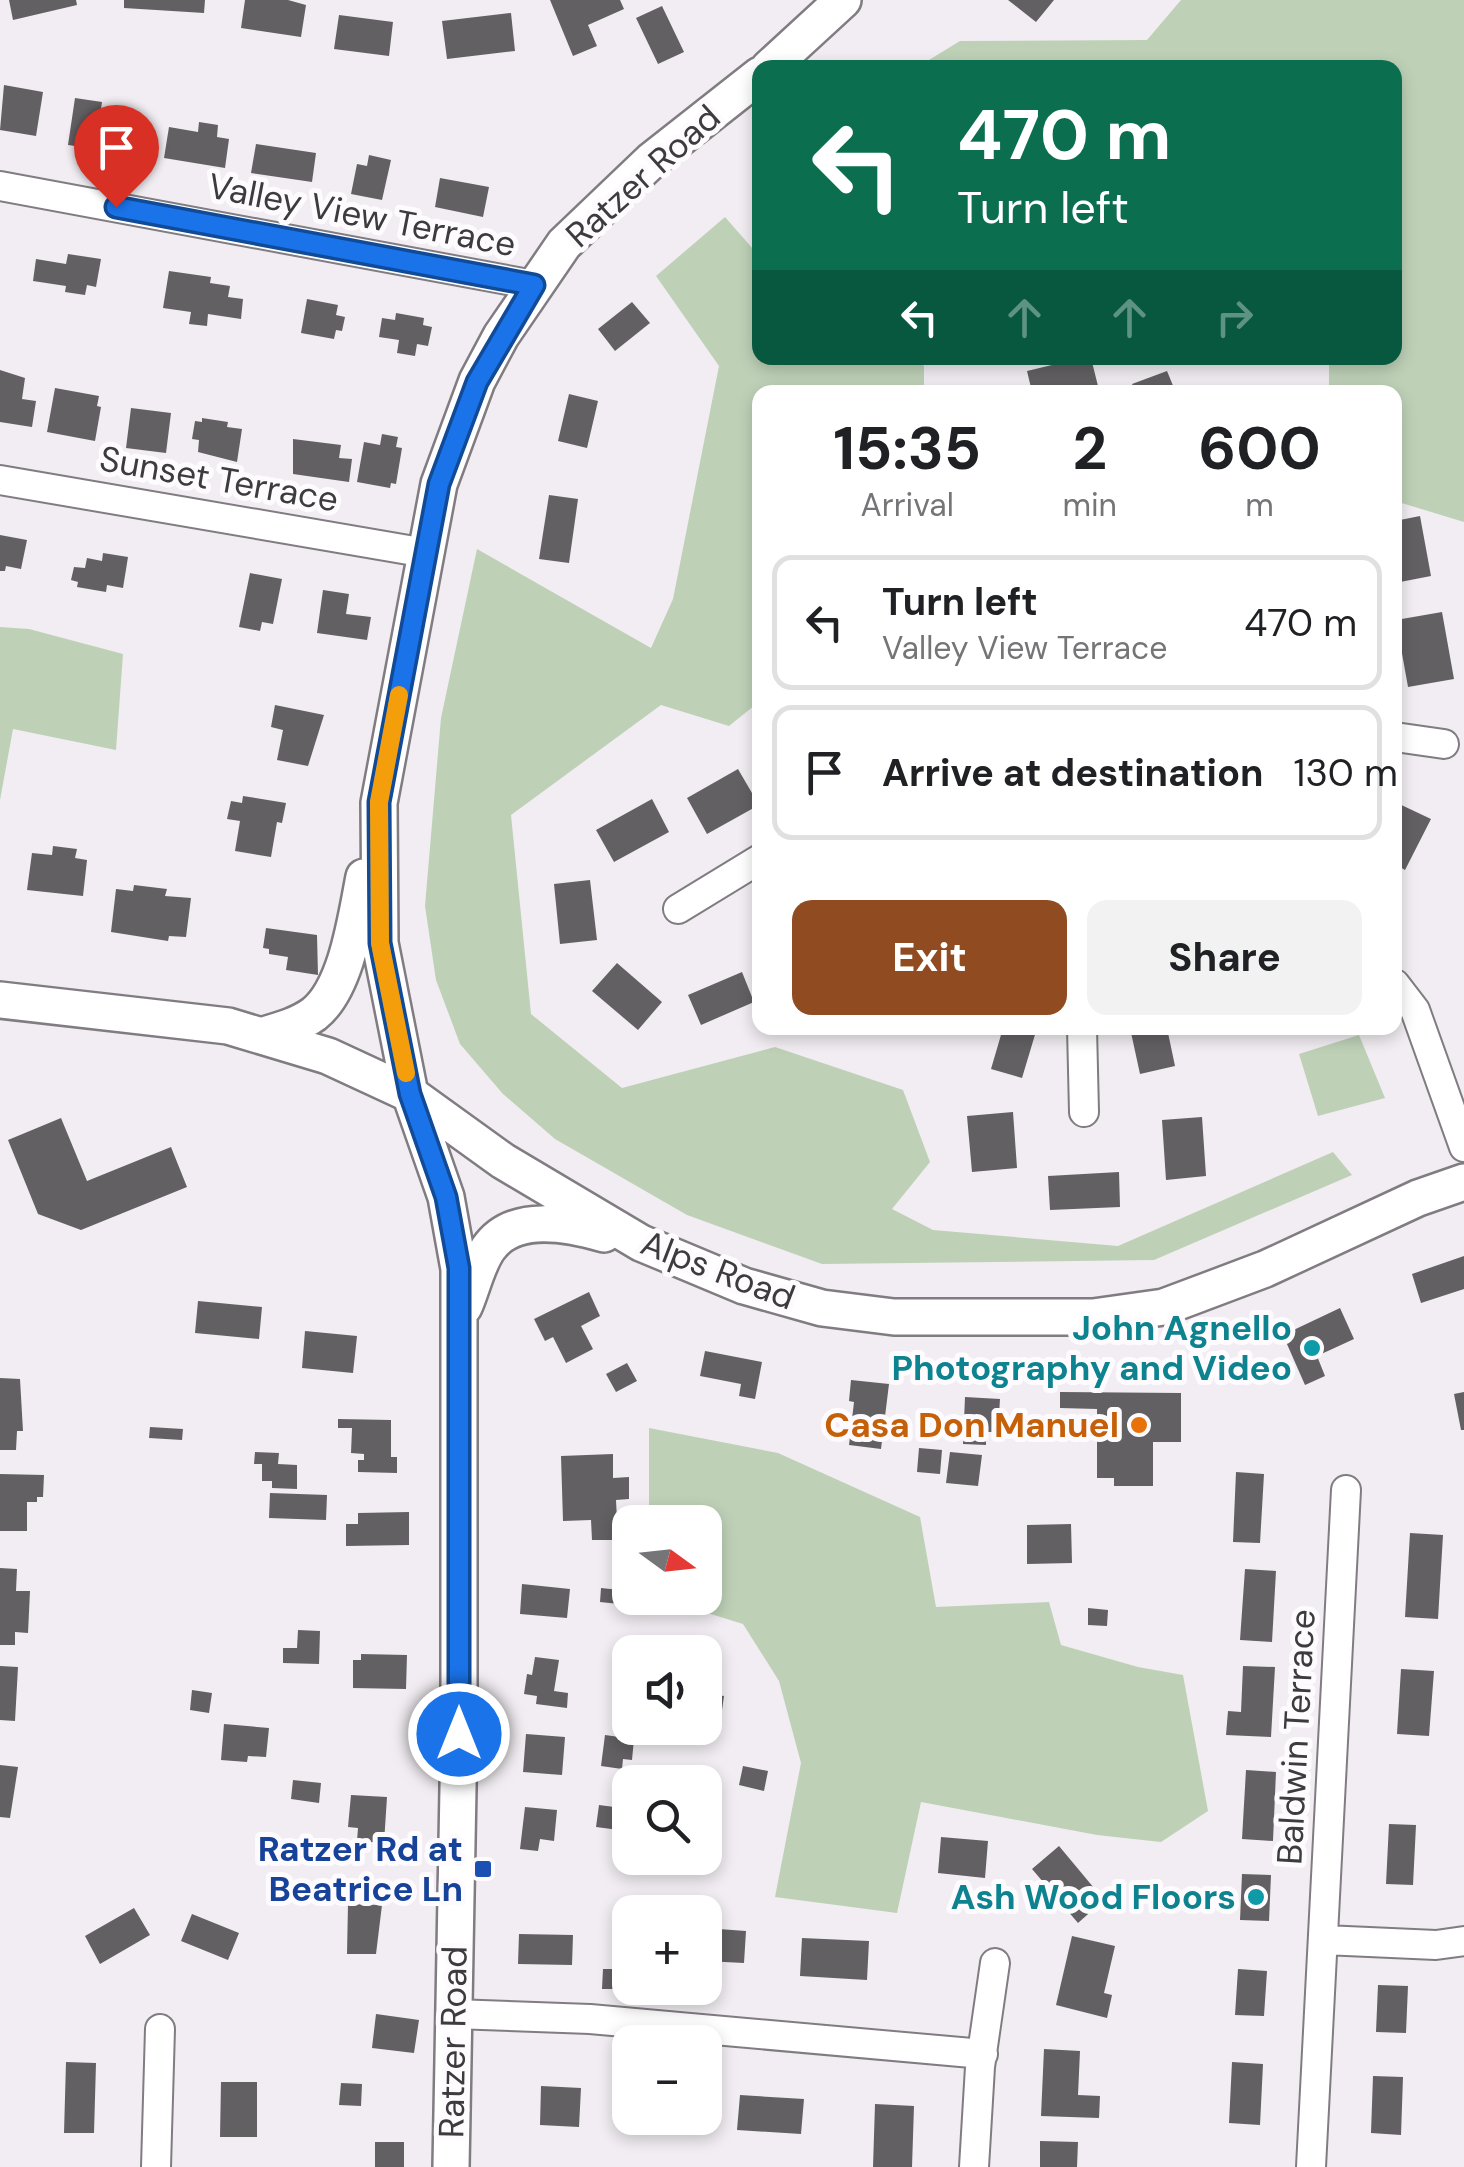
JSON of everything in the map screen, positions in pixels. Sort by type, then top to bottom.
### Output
[{"type":"main road","points":[[778,60],[842,0]]},
{"type":"main road","name":"Ratzer Road","points":[[450,2167],[459,1268],[446,1197],[410,1094],[380,943],[379,802],[439,484],[458,424],[501,336],[534,285],[584,222],[652,160],[752,81]]},
{"type":"main road","points":[[264,1035],[315,1013],[333,992],[354,930],[379,802]]},
{"type":"main road","name":"Alps Road","points":[[0,1000],[228,1026],[328,1056],[410,1094],[502,1161],[641,1244],[744,1286],[822,1308],[894,1317],[1093,1317],[1191,1299],[1418,1198],[1464,1182]]},
{"type":"main road","points":[[460,1317],[488,1248],[509,1230],[540,1224],[574,1226],[641,1244]]},
{"type":"street","name":"Valley View Terrace","points":[[0,186],[534,285]]},
{"type":"street","name":"Sunset Terrace","points":[[0,480],[426,553]]},
{"type":"street","points":[[1402,738],[1444,744]]},
{"type":"street","points":[[678,909],[752,864]]},
{"type":"street","points":[[1402,993],[1415,1010],[1464,1147]]},
{"type":"street","points":[[1082,1035],[1084,1112]]},
{"type":"street","name":"Baldwin Terrace","points":[[1312,2167],[1346,1490]]},
{"type":"street","points":[[1324,1940],[1436,1944],[1464,1941]]},
{"type":"street","points":[[974,2167],[982,2054],[994,1963]]},
{"type":"street","points":[[454,2014],[590,2019],[982,2054]]},
{"type":"street","points":[[156,2167],[160,2029]]},
{"type":"green space","points":[[1181,0],[1464,0],[1464,522],[1402,503],[1402,385],[1329,385],[1329,365],[1402,365],[1402,60],[929,60],[960,41],[1147,40]]},
{"type":"green space","points":[[725,217],[752,248],[752,365],[923,365],[924,385],[752,385],[752,707],[729,726],[661,705],[511,815],[531,1014],[622,1088],[775,1047],[903,1090],[930,1162],[892,1209],[933,1230],[1118,1246],[1333,1152],[1352,1175],[1154,1260],[822,1264],[687,1215],[555,1139],[503,1094],[460,1044],[436,980],[425,906],[441,718],[477,549],[651,648],[673,599],[719,366],[656,276]]},
{"type":"green space","points":[[0,627],[29,629],[123,654],[116,750],[13,729],[0,800]]},
{"type":"green space","points":[[1359,1035],[1385,1098],[1318,1116],[1299,1054]]},
{"type":"green space","points":[[649,1428],[778,1453],[920,1517],[936,1607],[1049,1602],[1061,1645],[1183,1675],[1208,1811],[1161,1842],[1097,1835],[921,1802],[897,1913],[775,1897],[801,1763],[779,1681],[743,1624],[714,1615],[722,1615],[722,1505],[649,1505]]},
{"type":"building","points":[[9,0],[76,0],[77,5],[13,20]]},
{"type":"building","points":[[124,0],[205,0],[204,13],[124,8]]},
{"type":"building","points":[[245,0],[288,0],[306,5],[301,37],[241,28]]},
{"type":"building","points":[[550,0],[620,0],[624,9],[588,25],[597,46],[573,56]]},
{"type":"building","points":[[1008,0],[1054,0],[1036,22]]},
{"type":"building","points":[[662,6],[684,52],[658,64],[636,18]]},
{"type":"building","points":[[511,13],[515,51],[447,59],[442,21]]},
{"type":"building","points":[[339,15],[393,22],[389,56],[334,49]]},
{"type":"building","points":[[4,85],[43,92],[36,136],[0,130]]},
{"type":"building","points":[[75,98],[102,102],[100,116],[131,121],[126,153],[68,145]]},
{"type":"building","points":[[199,122],[218,125],[217,137],[229,139],[225,168],[164,158],[169,127],[198,132]]},
{"type":"building","points":[[256,144],[316,153],[312,182],[251,173]]},
{"type":"building","points":[[369,155],[391,160],[382,200],[351,194],[357,164],[367,166]]},
{"type":"building","points":[[440,178],[489,187],[483,217],[435,207]]},
{"type":"building","points":[[68,254],[101,259],[96,287],[87,285],[85,295],[65,292],[66,286],[33,281],[36,259],[66,264]]},
{"type":"building","points":[[169,271],[211,277],[210,283],[230,286],[228,297],[243,299],[241,319],[208,314],[207,326],[189,324],[191,312],[163,308]]},
{"type":"building","points":[[307,299],[338,305],[336,315],[345,317],[342,331],[336,330],[334,339],[301,333]]},
{"type":"building","points":[[632,302],[650,323],[615,351],[598,329]]},
{"type":"building","points":[[396,313],[424,318],[423,325],[432,327],[428,346],[417,344],[415,356],[397,353],[399,340],[379,337],[382,318],[395,320]]},
{"type":"building","points":[[1052,365],[1093,365],[1098,385],[1030,385],[1027,371]]},
{"type":"building","points":[[0,370],[25,378],[22,399],[36,401],[32,427],[0,422]]},
{"type":"building","points":[[1167,371],[1173,385],[1132,385]]},
{"type":"building","points":[[55,388],[99,396],[95,441],[47,432]]},
{"type":"building","points":[[569,394],[598,401],[587,448],[558,441]]},
{"type":"building","points":[[131,408],[171,413],[166,453],[126,448]]},
{"type":"building","points":[[202,418],[228,422],[227,427],[242,429],[237,462],[198,452],[199,440],[192,439],[195,421],[202,422]]},
{"type":"building","points":[[382,434],[398,437],[396,447],[402,448],[396,484],[391,483],[390,488],[357,482],[364,442],[380,445]]},
{"type":"building","points":[[293,439],[341,445],[339,458],[352,459],[349,482],[293,474]]},
{"type":"building","points":[[549,495],[578,499],[569,563],[539,559]]},
{"type":"building","points":[[1420,516],[1431,576],[1402,582],[1402,520]]},
{"type":"building","points":[[0,535],[27,540],[21,569],[6,566],[5,571],[0,571]]},
{"type":"building","points":[[103,553],[128,557],[123,588],[107,585],[106,592],[77,587],[78,582],[71,580],[74,567],[85,568],[87,558],[102,561]]},
{"type":"building","points":[[250,573],[282,579],[273,624],[262,622],[260,631],[239,627]]},
{"type":"building","points":[[323,590],[349,594],[346,614],[371,617],[367,640],[317,633]]},
{"type":"building","points":[[1442,612],[1454,679],[1408,687],[1402,654],[1402,619]]},
{"type":"building","points":[[275,705],[324,715],[308,766],[277,760],[283,730],[271,727]]},
{"type":"building","points":[[738,769],[752,793],[752,809],[707,834],[687,798]]},
{"type":"building","points":[[243,796],[286,803],[282,823],[277,822],[271,857],[235,851],[240,821],[227,819],[231,801],[242,803]]},
{"type":"building","points":[[652,799],[669,832],[614,862],[596,830]]},
{"type":"building","points":[[1402,805],[1431,819],[1405,870],[1402,868]]},
{"type":"building","points":[[53,846],[77,849],[75,858],[87,860],[83,896],[27,890],[32,853],[52,855]]},
{"type":"building","points":[[590,880],[597,940],[560,944],[554,884]]},
{"type":"building","points":[[134,885],[167,889],[165,896],[191,898],[186,937],[169,936],[168,941],[111,932],[116,889],[133,891]]},
{"type":"building","points":[[266,928],[317,935],[318,975],[286,970],[288,957],[269,954],[269,949],[263,948]]},
{"type":"building","points":[[617,963],[662,1002],[638,1030],[592,991]]},
{"type":"building","points":[[742,972],[752,1003],[701,1025],[688,995]]},
{"type":"building","points":[[1001,1035],[1035,1035],[1022,1078],[991,1069]]},
{"type":"building","points":[[1132,1035],[1168,1035],[1175,1066],[1140,1074]]},
{"type":"building","points":[[1013,1112],[1017,1168],[972,1172],[967,1116]]},
{"type":"building","points":[[1202,1117],[1206,1176],[1166,1180],[1162,1120]]},
{"type":"building","points":[[61,1118],[87,1181],[171,1147],[187,1187],[81,1230],[38,1214],[8,1140]]},
{"type":"building","points":[[1119,1172],[1120,1207],[1050,1210],[1048,1176]]},
{"type":"building","points":[[1464,1256],[1464,1289],[1421,1303],[1412,1274]]},
{"type":"building","points":[[589,1292],[600,1316],[581,1326],[593,1349],[566,1363],[553,1337],[545,1341],[534,1319]]},
{"type":"building","points":[[198,1301],[262,1307],[259,1339],[195,1333]]},
{"type":"building","name":"John Agnello Photography and Video","points":[[1340,1308],[1354,1339],[1317,1356],[1325,1376],[1305,1385],[1283,1335]]},
{"type":"building","points":[[305,1331],[357,1336],[353,1373],[302,1368]]},
{"type":"building","points":[[705,1351],[762,1362],[755,1399],[739,1396],[741,1384],[700,1376]]},
{"type":"building","points":[[627,1363],[637,1381],[616,1392],[606,1374]]},
{"type":"building","points":[[0,1378],[20,1379],[23,1431],[17,1431],[16,1450],[0,1450]]},
{"type":"building","points":[[851,1380],[889,1384],[881,1449],[849,1445],[854,1402],[849,1401]]},
{"type":"building","name":"Casa Don Manuel","points":[[1060,1392],[1181,1393],[1181,1442],[1153,1442],[1153,1486],[1114,1486],[1114,1478],[1097,1478],[1097,1409],[1060,1408]]},
{"type":"building","points":[[1464,1392],[1464,1430],[1461,1430],[1454,1394]]},
{"type":"building","points":[[965,1397],[1000,1399],[998,1432],[986,1432],[986,1445],[963,1444]]},
{"type":"building","points":[[338,1419],[391,1420],[391,1457],[397,1457],[397,1473],[358,1472],[358,1460],[364,1460],[364,1454],[351,1453],[352,1428],[338,1428]]},
{"type":"building","points":[[150,1427],[183,1429],[182,1440],[149,1438]]},
{"type":"building","points":[[919,1448],[942,1450],[940,1474],[917,1472]]},
{"type":"building","points":[[255,1452],[279,1453],[278,1464],[297,1465],[297,1489],[272,1488],[272,1481],[262,1481],[262,1464],[254,1464]]},
{"type":"building","points":[[950,1452],[982,1455],[978,1486],[946,1483]]},
{"type":"building","points":[[613,1454],[613,1478],[629,1477],[629,1499],[616,1500],[616,1505],[612,1505],[612,1540],[592,1540],[591,1520],[563,1521],[561,1456]]},
{"type":"building","points":[[1236,1472],[1264,1474],[1260,1543],[1233,1542]]},
{"type":"building","points":[[0,1474],[44,1475],[43,1497],[27,1502],[27,1531],[0,1531]]},
{"type":"building","points":[[270,1493],[327,1495],[326,1520],[269,1518]]},
{"type":"building","points":[[409,1512],[409,1545],[346,1546],[346,1524],[358,1524],[358,1513]]},
{"type":"building","points":[[1071,1524],[1072,1563],[1027,1564],[1027,1525]]},
{"type":"building","points":[[1410,1533],[1443,1535],[1438,1619],[1405,1617]]},
{"type":"building","points":[[0,1568],[17,1569],[16,1591],[30,1591],[28,1633],[15,1632],[15,1645],[0,1645]]},
{"type":"building","points":[[1245,1569],[1276,1571],[1272,1642],[1240,1640]]},
{"type":"building","points":[[522,1584],[570,1589],[567,1618],[520,1614]]},
{"type":"building","points":[[601,1588],[612,1589],[612,1603],[600,1602]]},
{"type":"building","points":[[1088,1608],[1108,1610],[1107,1626],[1088,1625]]},
{"type":"building","points":[[298,1630],[320,1631],[319,1664],[283,1663],[283,1648],[297,1648]]},
{"type":"building","points":[[361,1654],[407,1655],[406,1689],[353,1688],[353,1660],[361,1660]]},
{"type":"building","points":[[535,1657],[559,1660],[554,1691],[568,1693],[567,1708],[536,1704],[537,1696],[524,1694]]},
{"type":"building","points":[[0,1666],[18,1667],[15,1721],[0,1720]]},
{"type":"building","points":[[1243,1666],[1275,1667],[1271,1737],[1226,1735],[1228,1711],[1241,1712]]},
{"type":"building","points":[[1401,1669],[1434,1671],[1429,1736],[1397,1734]]},
{"type":"building","points":[[192,1690],[212,1693],[209,1713],[190,1710]]},
{"type":"building","points":[[224,1724],[269,1728],[266,1757],[248,1756],[247,1762],[221,1760]]},
{"type":"building","points":[[526,1734],[565,1737],[562,1775],[523,1772]]},
{"type":"building","points":[[605,1735],[612,1736],[612,1745],[633,1745],[632,1760],[623,1759],[622,1765],[612,1768],[601,1766]]},
{"type":"building","points":[[0,1765],[18,1767],[10,1818],[0,1817]]},
{"type":"building","points":[[743,1766],[768,1771],[764,1791],[739,1785]]},
{"type":"building","points":[[1246,1770],[1276,1772],[1273,1841],[1242,1839]]},
{"type":"building","points":[[293,1780],[321,1783],[319,1803],[291,1799]]},
{"type":"building","points":[[351,1795],[387,1797],[384,1843],[357,1841],[358,1828],[348,1827]]},
{"type":"building","points":[[599,1805],[612,1807],[612,1829],[596,1827]]},
{"type":"building","points":[[525,1807],[557,1810],[554,1841],[540,1839],[538,1851],[520,1849]]},
{"type":"building","points":[[1389,1824],[1416,1825],[1413,1885],[1386,1884]]},
{"type":"building","points":[[941,1837],[988,1841],[985,1878],[938,1873]]},
{"type":"building","points":[[1059,1846],[1104,1900],[1078,1923],[1032,1869]]},
{"type":"building","name":"Ash Wood Floors","points":[[1242,1874],[1271,1875],[1269,1921],[1240,1920]]},
{"type":"building","points":[[348,1904],[382,1905],[376,1954],[347,1954]]},
{"type":"building","points":[[134,1908],[150,1935],[100,1964],[85,1936]]},
{"type":"building","points":[[192,1914],[239,1933],[228,1960],[181,1941]]},
{"type":"building","points":[[722,1929],[746,1931],[744,1963],[722,1962]]},
{"type":"building","points":[[519,1934],[573,1935],[572,1965],[518,1964]]},
{"type":"building","points":[[1072,1936],[1115,1946],[1104,1993],[1112,1995],[1107,2018],[1056,2005]]},
{"type":"building","points":[[802,1938],[869,1941],[867,1980],[800,1976]]},
{"type":"building","points":[[603,1969],[612,1969],[612,1989],[602,1989]]},
{"type":"building","points":[[1238,1969],[1267,1971],[1264,2016],[1235,2015]]},
{"type":"building","points":[[1378,1985],[1408,1986],[1406,2033],[1376,2032]]},
{"type":"building","points":[[376,2014],[419,2020],[414,2053],[372,2048]]},
{"type":"building","points":[[1044,2049],[1080,2051],[1078,2095],[1100,2096],[1099,2118],[1041,2116]]},
{"type":"building","points":[[66,2062],[96,2063],[94,2133],[64,2133]]},
{"type":"building","points":[[1232,2062],[1263,2064],[1260,2125],[1229,2123]]},
{"type":"building","points":[[1373,2076],[1403,2077],[1401,2135],[1371,2133]]},
{"type":"building","points":[[221,2082],[257,2082],[257,2137],[220,2137]]},
{"type":"building","points":[[341,2083],[362,2084],[361,2106],[339,2105]]},
{"type":"building","points":[[541,2086],[581,2088],[579,2127],[540,2125]]},
{"type":"building","points":[[740,2095],[804,2099],[801,2134],[737,2130]]},
{"type":"building","points":[[875,2104],[914,2106],[912,2167],[873,2167]]},
{"type":"building","points":[[1040,2141],[1078,2142],[1077,2167],[1040,2167]]},
{"type":"building","points":[[375,2142],[404,2142],[404,2167],[375,2167]]},
{"type":"slow traffic","points":[[399,695],[379,802],[380,943],[406,1073]]},
{"type":"place","name":"John Agnello Photography and Video","points":[[1312,1348]]},
{"type":"place","name":"Casa Don Manuel","points":[[1139,1425]]},
{"type":"place","name":"Ratzer Rd at Beatrice Ln","points":[[483,1869]]},
{"type":"place","name":"Ash Wood Floors","points":[[1256,1897]]},
{"type":"route","points":[[116,207],[534,285],[477,382],[458,424],[439,484],[379,802],[380,943],[410,1094],[446,1197],[459,1268],[459,1734]]}]
